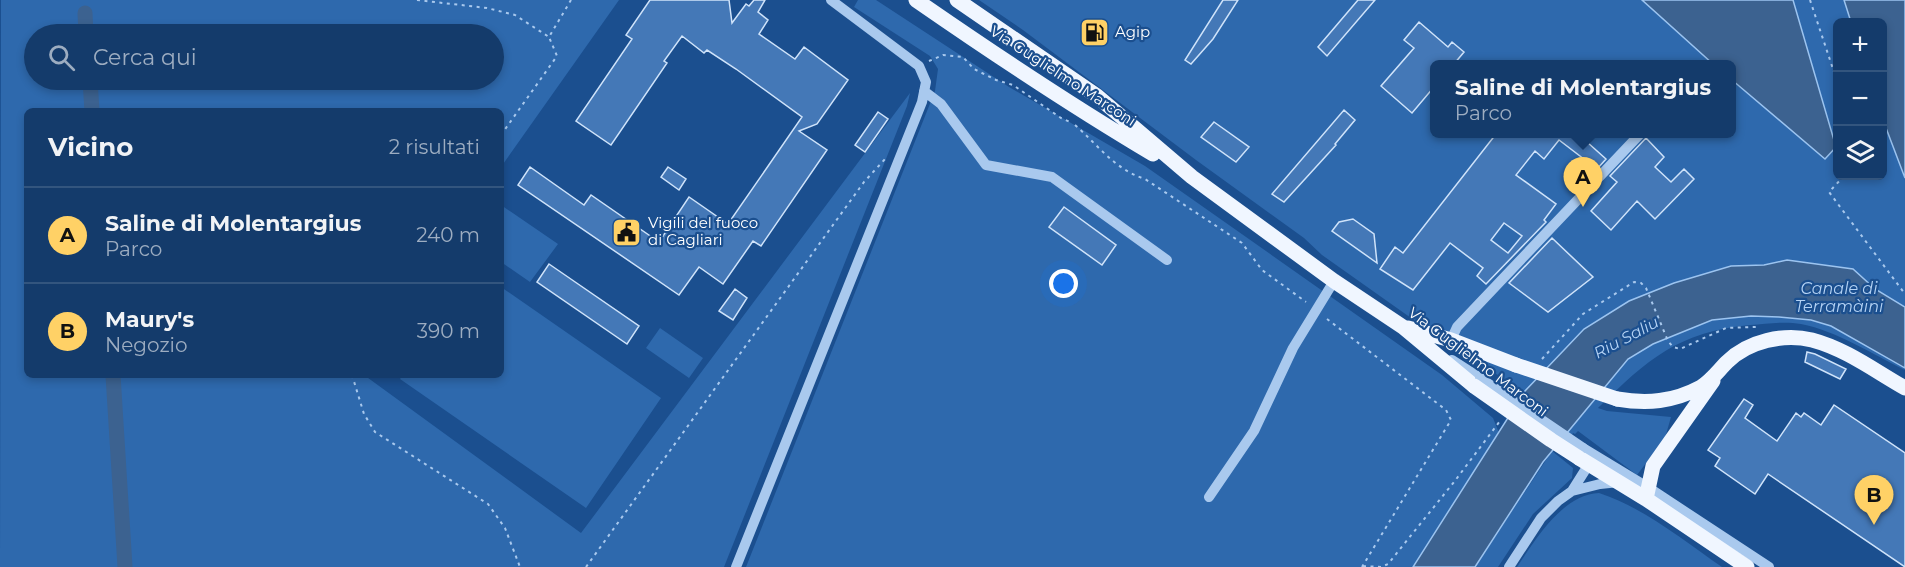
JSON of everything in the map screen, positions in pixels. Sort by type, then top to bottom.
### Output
[{"type":"main road","points":[[904,0],[1002,59]]},
{"type":"main road","name":"Via Guglielmo Marconi","points":[[916,0],[1081,111],[1192,177]]},
{"type":"main road","name":"Via Guglielmo Marconi","points":[[957,0],[1097,96],[1192,177],[1334,281],[1403,327],[1619,482],[1647,494],[1747,567]]},
{"type":"main road","points":[[1403,327],[1451,340],[1617,399],[1641,403],[1660,402],[1701,386],[1716,375]]},
{"type":"main road","points":[[1647,494],[1653,466],[1703,397],[1716,375],[1726,362],[1741,351],[1757,344],[1782,337],[1809,339],[1836,347],[1905,388]]},
{"type":"street","points":[[736,567],[922,102],[926,82],[919,66],[831,0]]},
{"type":"street","points":[[924,91],[941,104],[986,165],[1052,177],[1167,260]]},
{"type":"street","points":[[1451,340],[1457,327],[1636,138]]},
{"type":"street","points":[[1209,496],[1254,431],[1293,348],[1334,281]]},
{"type":"street","points":[[1572,491],[1584,457],[1769,567]]},
{"type":"street","points":[[1509,567],[1541,518],[1558,501],[1572,491],[1619,482]]},
{"type":"path","points":[[417,0],[488,8],[515,15],[549,37],[557,56],[504,131]]},
{"type":"path","points":[[549,37],[571,0]]},
{"type":"path","points":[[1810,0],[1834,72]]},
{"type":"path","points":[[919,66],[943,55],[963,57],[974,69],[996,80],[1013,85],[1061,118],[1071,122],[1088,136],[1105,156],[1149,181],[1242,243],[1262,270],[1450,414],[1451,420],[1448,427],[1363,567]]},
{"type":"path","points":[[586,567],[864,182],[887,156]]},
{"type":"path","points":[[1840,180],[1829,192],[1905,294]]},
{"type":"path","points":[[1542,360],[1583,314],[1627,285],[1641,283],[1646,288],[1668,341]]},
{"type":"path","points":[[353,378],[364,414],[375,432],[488,504],[505,528],[520,567]]},
{"type":"path","points":[[1363,567],[1381,567],[1388,564],[1454,482],[1501,418]]},
{"type":"shaded area","points":[[1,0],[619,0],[504,163],[504,108],[24,108],[24,378],[368,378],[581,533],[910,93],[907,106],[724,567],[0,567]]},
{"type":"shaded area","points":[[858,0],[876,0],[1009,87],[1145,166],[1442,375],[1493,418],[1499,433],[1413,567],[746,567],[935,91],[938,69],[930,56],[854,7]]},
{"type":"shaded area","points":[[979,0],[1905,0],[1905,370],[1841,337],[1795,323],[1769,323],[1725,329],[1683,341],[1649,362],[1598,408],[1607,411],[1671,417],[1665,438],[1637,475],[1578,431],[1571,437],[1533,412],[1498,375],[1446,347],[1428,330],[1322,255],[1304,238]]},
{"type":"shaded area","points":[[504,207],[558,244],[530,282],[504,264]]},
{"type":"shaded area","points":[[504,289],[661,398],[586,508],[400,379],[504,378]]},
{"type":"shaded area","points":[[660,328],[703,358],[689,378],[646,348]]},
{"type":"shaded area","points":[[1552,451],[1573,468],[1572,478],[1533,514],[1498,567],[1475,567]]},
{"type":"shaded area","points":[[1599,493],[1647,516],[1722,567],[1517,567],[1541,532],[1562,510],[1586,495]]},
{"type":"water","points":[[1642,0],[1793,0],[1833,137],[1833,150],[1825,159],[1736,83],[1736,60],[1709,60]]},
{"type":"water","points":[[1844,0],[1905,0],[1905,178],[1887,131],[1887,18],[1850,18]]},
{"type":"water","name":"Canale di Terramàini","points":[[1787,260],[1853,269],[1875,289],[1905,307],[1905,368],[1831,326],[1811,320],[1751,316],[1712,320],[1653,344],[1628,359],[1543,462],[1475,567],[1413,567],[1525,391],[1584,329],[1629,301],[1674,283],[1731,266],[1764,265]]},
{"type":"building","points":[[650,0],[729,0],[732,23],[746,4],[749,6],[754,0],[765,0],[758,12],[768,20],[759,34],[795,59],[804,47],[848,80],[817,124],[799,131],[827,150],[761,246],[753,241],[723,284],[699,267],[679,295],[518,185],[530,167],[584,205],[591,195],[659,242],[689,197],[728,224],[802,117],[736,69],[707,50],[704,53],[682,36],[664,61],[667,63],[611,145],[576,121],[632,39],[626,35]]},
{"type":"building","points":[[1223,0],[1238,0],[1213,39],[1191,64],[1185,60]]},
{"type":"building","points":[[1358,0],[1375,0],[1327,56],[1318,47]]},
{"type":"building","points":[[1419,22],[1448,47],[1452,42],[1464,52],[1457,60],[1430,60],[1430,92],[1412,113],[1381,86],[1414,48],[1404,40]]},
{"type":"building","points":[[1344,110],[1355,120],[1336,145],[1284,202],[1272,194]]},
{"type":"building","points":[[878,112],[888,119],[865,152],[855,145]]},
{"type":"building","points":[[1214,122],[1249,147],[1236,162],[1201,137]]},
{"type":"building","points":[[1493,138],[1582,138],[1606,159],[1597,169],[1559,140],[1544,159],[1535,151],[1516,175],[1556,204],[1544,220],[1546,222],[1486,284],[1477,276],[1483,268],[1450,243],[1413,290],[1380,269],[1395,247],[1403,253]],"holes":[[[1504,223],[1522,236],[1508,253],[1491,240]]]},
{"type":"building","points":[[1646,138],[1664,157],[1655,167],[1671,182],[1684,169],[1694,179],[1655,219],[1637,201],[1611,230],[1591,211],[1617,182],[1610,176]]},
{"type":"building","points":[[668,167],[686,179],[679,190],[661,177]]},
{"type":"building","points":[[1064,207],[1116,245],[1102,265],[1049,227]]},
{"type":"building","points":[[1353,219],[1374,234],[1377,263],[1332,231],[1339,222]]},
{"type":"building","points":[[1552,238],[1593,277],[1548,312],[1509,283]]},
{"type":"building","points":[[549,264],[639,326],[627,344],[537,282]]},
{"type":"building","points":[[735,289],[747,298],[733,320],[719,311]]},
{"type":"building","points":[[1807,352],[1846,369],[1840,379],[1805,362]]},
{"type":"building","points":[[1744,399],[1753,405],[1745,418],[1777,441],[1796,413],[1801,417],[1804,413],[1821,425],[1834,405],[1905,453],[1905,567],[1768,474],[1755,494],[1715,466],[1720,458],[1708,450]]},
{"type":"waterway","points":[[85,13],[86,24]]},
{"type":"waterway","points":[[91,90],[92,108]]},
{"type":"waterway","points":[[113,378],[125,567]]},
{"type":"place","name":"Agip","points":[[1094,32]]},
{"type":"place","name":"Saline di Molentargius","points":[[1583,207]]},
{"type":"place","name":"Vigili del fuoco di Cagliari","points":[[627,232]]},
{"type":"place","name":"Maury's","points":[[1874,525]]},
{"type":"water label","name":"Riu Saliu","points":[[1626,337]]}]
